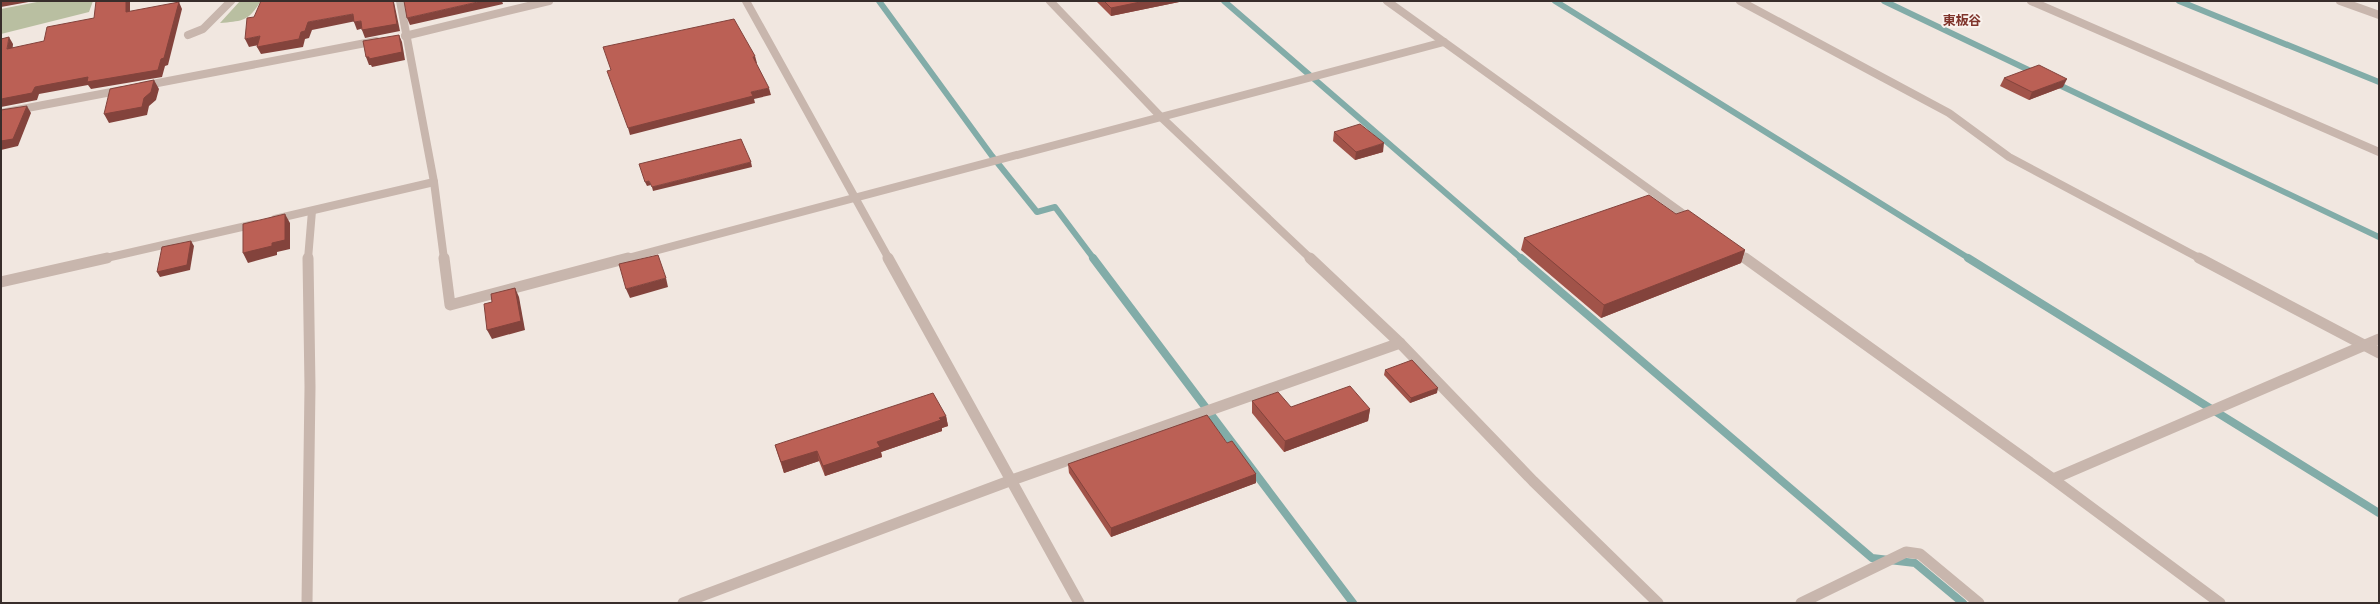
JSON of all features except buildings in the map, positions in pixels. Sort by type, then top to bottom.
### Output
[{"type":"street","points":[[188,35],[203,30],[231,1]]},
{"type":"street","points":[[400,1],[401,36],[434,182],[450,305],[1444,42]]},
{"type":"street","points":[[401,36],[518,5],[549,1]]},
{"type":"street","points":[[746,1],[1079,603]]},
{"type":"street","points":[[1050,1],[1161,117],[1400,343],[1533,481],[1658,603]]},
{"type":"street","points":[[1387,1],[1703,228]]},
{"type":"street","points":[[1740,1],[1949,113],[2009,157],[2379,353]]},
{"type":"street","points":[[2031,1],[2379,152]]},
{"type":"street","points":[[1,114],[382,40]]},
{"type":"street","points":[[1,282],[434,182]]},
{"type":"street","points":[[307,603],[310,387],[308,262],[312,211]]},
{"type":"street","points":[[1723,242],[2053,479],[2220,603]]},
{"type":"street","points":[[2053,479],[2366,346],[2379,339]]},
{"type":"street","points":[[683,603],[1012,480],[1400,343]]},
{"type":"street","points":[[1801,603],[1906,552],[1920,554],[1979,603]]},
{"type":"lane","points":[[2340,1],[2379,15]]},
{"type":"green space","points":[[42,1],[93,1],[89,12],[1,34],[1,9]]},
{"type":"green space","points":[[240,1],[261,1],[252,13],[245,19],[235,22],[220,23]]},
{"type":"waterway","points":[[879,1],[992,156],[1037,212],[1055,207],[1094,259]]},
{"type":"waterway","points":[[1224,1],[1522,259]]},
{"type":"waterway","points":[[1555,1],[1970,259]]},
{"type":"waterway","points":[[1884,1],[2035,73]]},
{"type":"waterway","points":[[2179,1],[2379,82]]},
{"type":"waterway","points":[[2055,83],[2379,237]]},
{"type":"waterway","points":[[1093,258],[1353,603]]},
{"type":"waterway","points":[[1521,258],[1872,558],[1915,563],[1963,603]]},
{"type":"waterway","points":[[1968,258],[2379,513]]},
{"type":"district","name":"東板谷","points":[[1962,20]]}]
